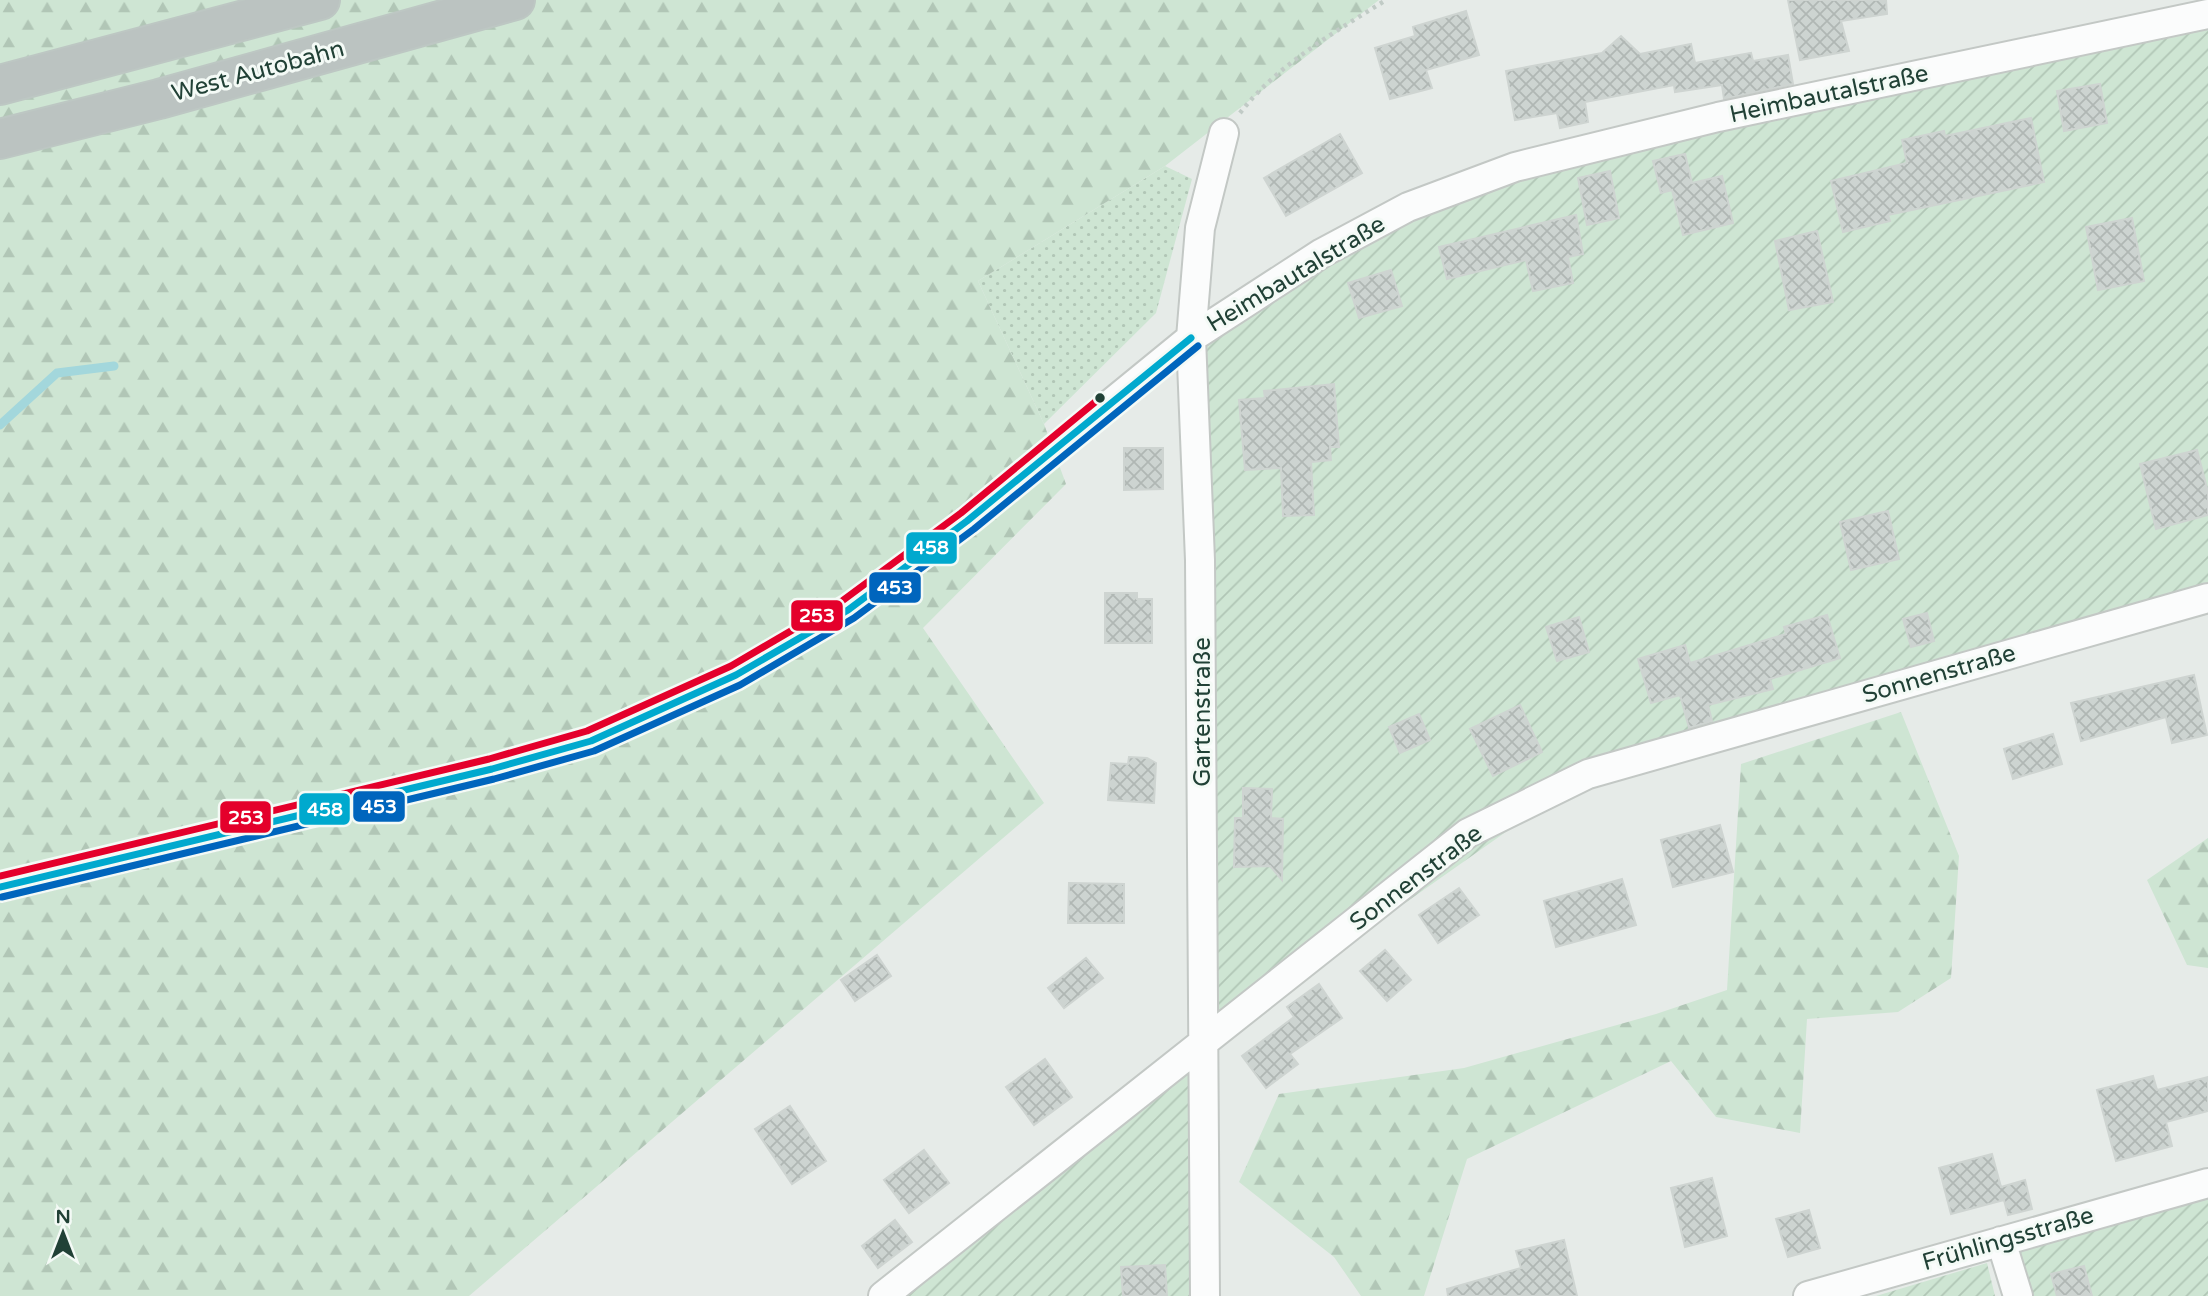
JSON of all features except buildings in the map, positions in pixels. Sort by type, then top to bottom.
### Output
[{"type":"highway","name":"West Autobahn","points":[[0,85],[320,0]]},
{"type":"highway","name":"West Autobahn","points":[[0,139],[159,99],[515,0]]},
{"type":"street","name":"Heimbautalstraße","points":[[0,887],[492,769],[579,744],[736,675],[848,610],[967,521],[1191,338],[1322,253],[1408,207],[1515,167],[1718,117],[2208,14]]},
{"type":"street","name":"Gartenstraße","points":[[1205,1296],[1200,560],[1191,338],[1200,228],[1224,132]]},
{"type":"street","name":"Sonnenstraße","points":[[883,1296],[1205,1044],[1468,833],[1588,774],[2208,598]]},
{"type":"street","name":"Frühlingsstraße","points":[[1808,1296],[2208,1183]]},
{"type":"street","points":[[2001,1241],[2018,1296]]},
{"type":"path","points":[[1224,132],[1249,101],[1315,44],[1386,0]]},
{"type":"green space","points":[[0,0],[1379,0],[1165,166],[978,281],[1044,424],[1066,484],[923,628],[1044,803],[469,1296],[0,1296]]},
{"type":"green space","points":[[2208,21],[2208,598],[1588,774],[1205,1044],[1191,338],[1477,181]]},
{"type":"green space","points":[[1165,166],[1192,179],[1156,313],[1044,424],[978,281]]},
{"type":"green space","points":[[1901,712],[1959,856],[1951,978],[1898,1012],[1807,1019],[1800,1133],[1716,1117],[1671,1061],[1467,1159],[1424,1296],[1361,1296],[1334,1257],[1239,1182],[1279,1094],[1464,1068],[1656,1014],[1727,990],[1741,764]]},
{"type":"green space","points":[[2208,838],[2208,968],[2187,965],[2147,880]]},
{"type":"green space","points":[[1205,1044],[1205,1296],[883,1296]]},
{"type":"green space","points":[[2208,1183],[2208,1296],[2018,1296],[2001,1241]]},
{"type":"green space","points":[[1987,1263],[1995,1296],[1876,1296]]},
{"type":"waterway","points":[[0,425],[57,373],[114,366]]},
{"type":"transit line","name":"458","points":[[0,887],[492,769],[591,741],[736,675],[848,610],[967,521],[1191,338]]},
{"type":"transit line","name":"453","points":[[2,897],[494,779],[594,751],[740,685],[854,618],[974,529],[1198,346]]},
{"type":"transit line","name":"253","points":[[0,876],[489,759],[587,731],[731,666],[842,601],[961,513],[1100,398]]}]
